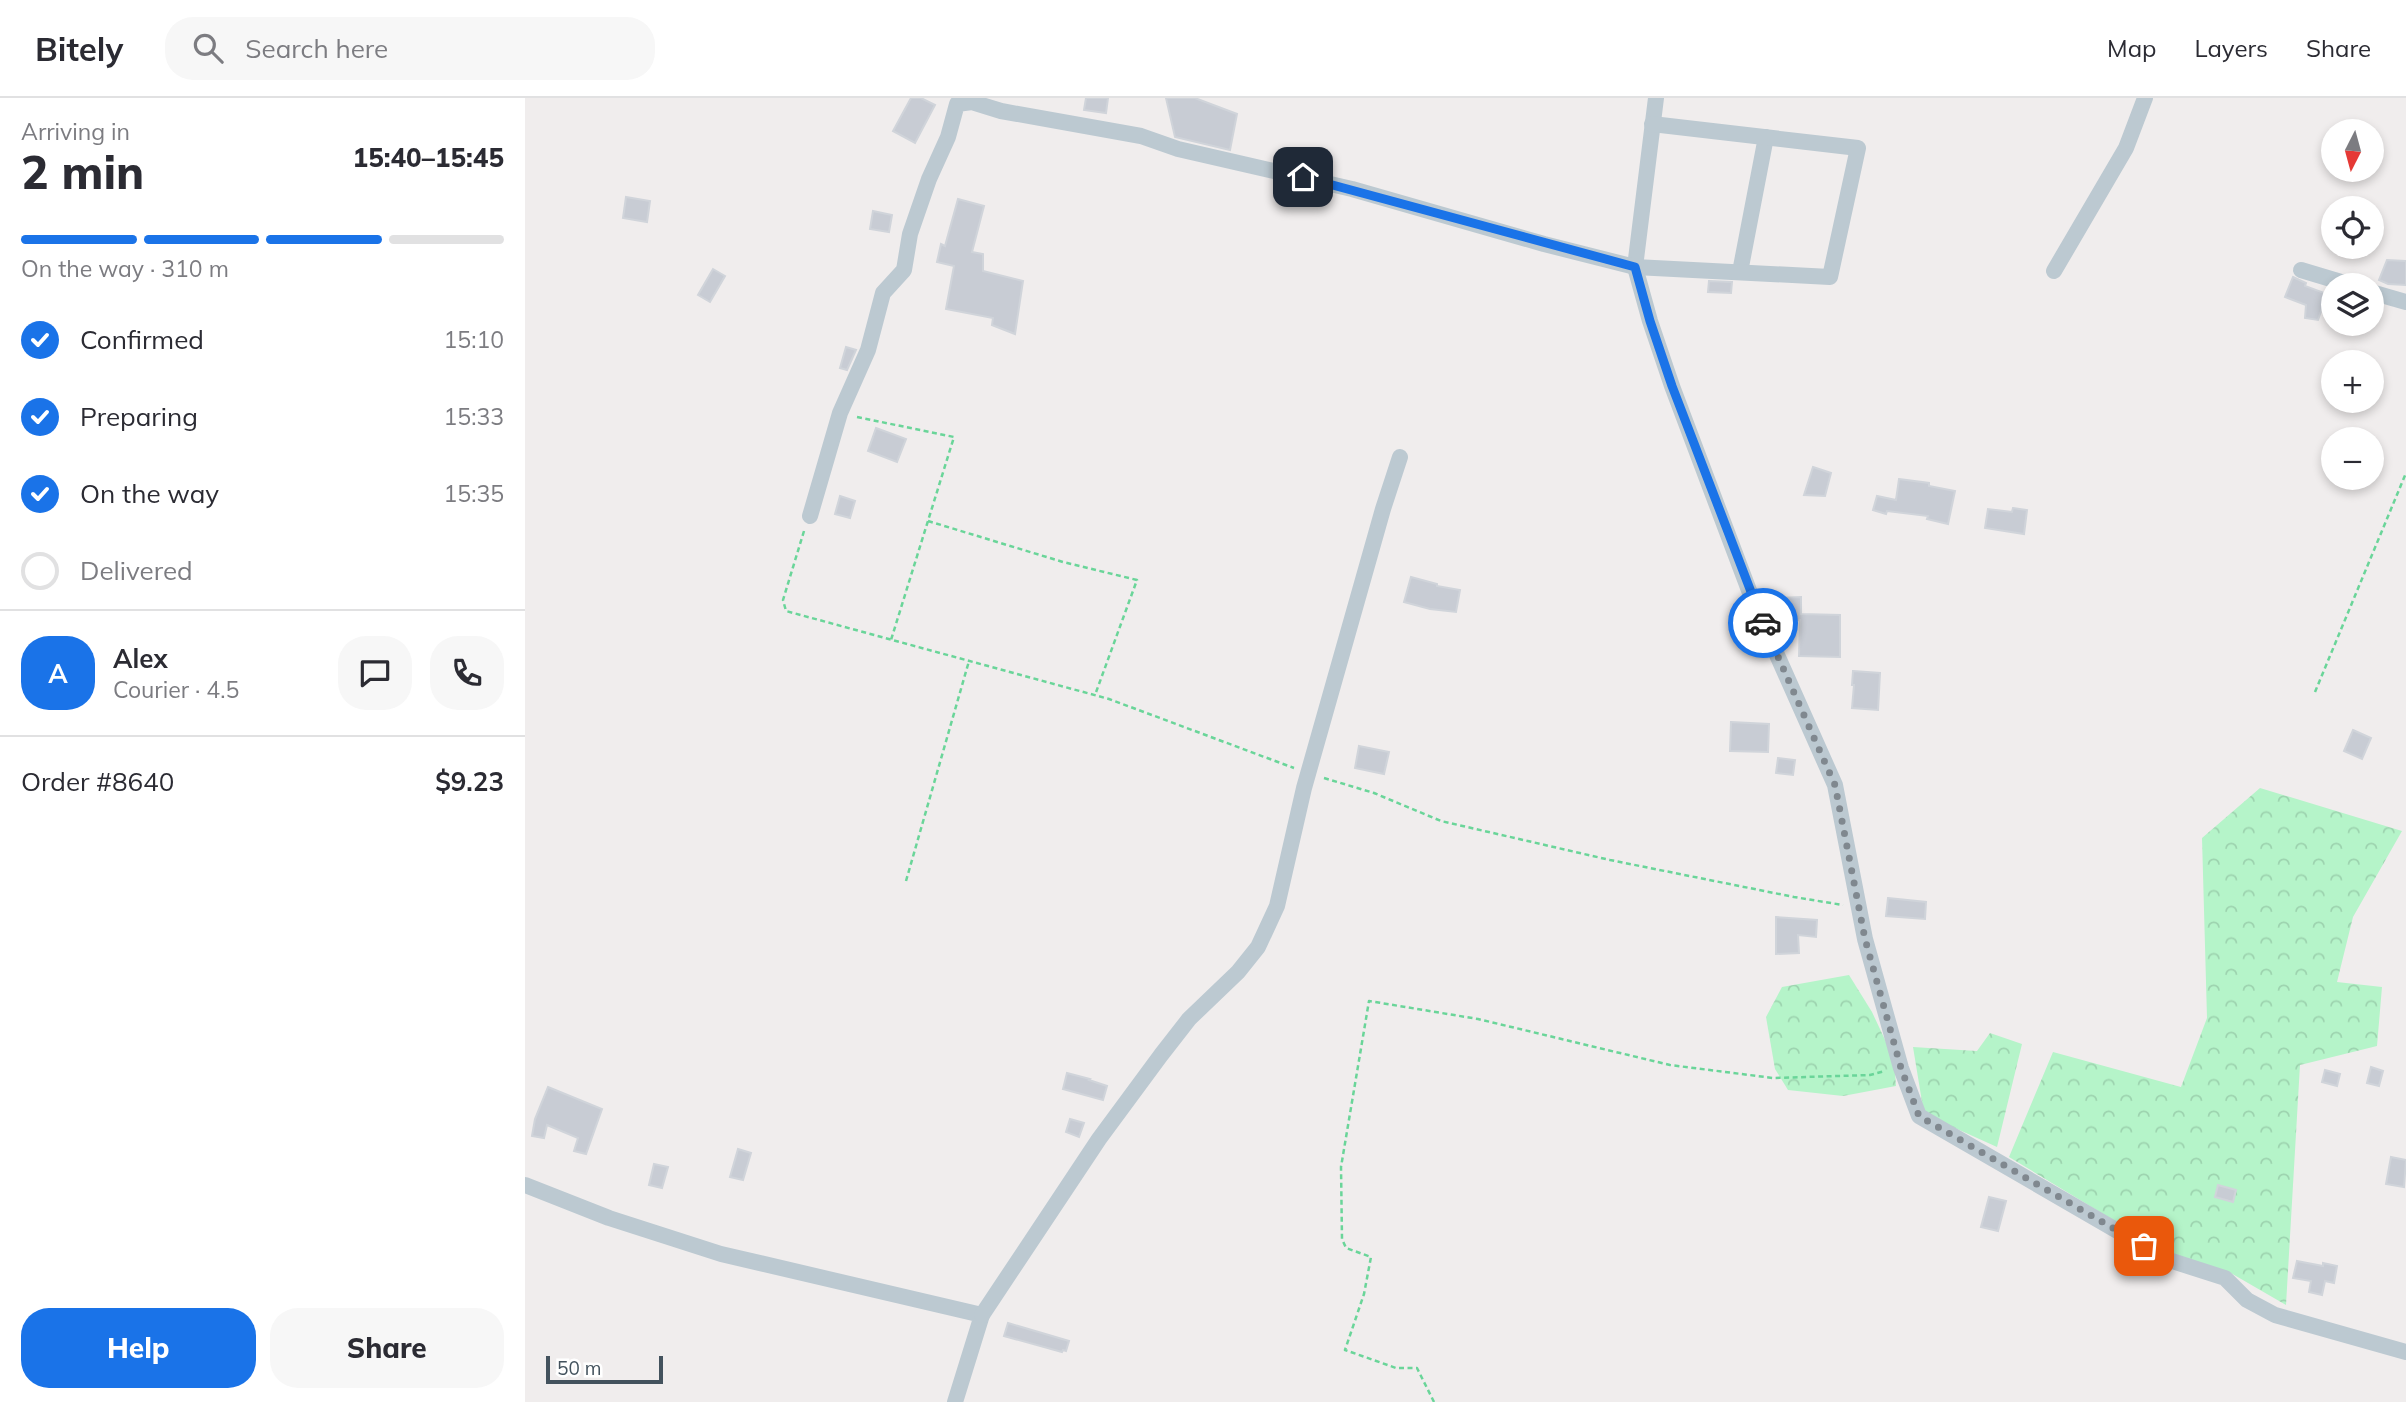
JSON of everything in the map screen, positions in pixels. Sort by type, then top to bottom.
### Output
[{"type":"street","points":[[1656,98],[1635,267],[1672,386],[1753,601],[1835,785],[1865,939],[1901,1068],[1919,1116],[2166,1259],[2225,1278],[2247,1300],[2275,1315],[2406,1352]]},
{"type":"street","points":[[2054,271],[2126,148],[2145,98]]},
{"type":"street","points":[[810,516],[840,413],[868,350],[883,293],[904,270],[909,234],[948,138],[957,104],[974,100],[1001,111],[1141,136],[1178,149],[1352,189],[1635,267],[1830,277],[1859,148],[1653,124]]},
{"type":"street","points":[[1739,272],[1766,137]]},
{"type":"street","points":[[2301,270],[2321,276]]},
{"type":"street","points":[[2384,296],[2406,302]]},
{"type":"street","points":[[955,1402],[982,1315],[1099,1139],[1189,1019],[1238,972],[1258,947],[1277,906],[1308,774],[1400,457]]},
{"type":"street","points":[[525,1185],[609,1218],[721,1254],[982,1315]]},
{"type":"path","points":[[840,413],[954,437],[891,640]]},
{"type":"path","points":[[2315,692],[2406,473]]},
{"type":"path","points":[[810,516],[783,600],[786,611],[1095,695],[1308,774],[1374,793],[1441,821],[1731,885],[1860,908]]},
{"type":"path","points":[[928,521],[1063,562],[1137,580],[1095,695]]},
{"type":"path","points":[[907,881],[969,661]]},
{"type":"path","points":[[1434,1402],[1417,1368],[1396,1368],[1345,1350],[1364,1294],[1371,1257],[1346,1248],[1342,1239],[1341,1167],[1369,1000],[1478,1018],[1670,1065],[1773,1078],[1870,1074],[1901,1068]]},
{"type":"green space","points":[[2260,788],[2402,831],[2353,917],[2337,982],[2382,987],[2377,1046],[2300,1065],[2286,1305],[2229,1272],[2168,1253],[2009,1157],[2053,1052],[2181,1087],[2207,1018],[2202,838]]},
{"type":"green space","points":[[1849,975],[1872,1012],[1894,1059],[1896,1086],[1843,1096],[1788,1090],[1775,1069],[1766,1017],[1782,987]]},
{"type":"green space","points":[[1990,1033],[2022,1044],[1997,1147],[1924,1114],[1913,1047],[1977,1051]]},
{"type":"building","points":[[911,98],[921,98],[935,105],[915,143],[893,131]]},
{"type":"building","points":[[1086,98],[1108,98],[1106,113],[1084,110]]},
{"type":"building","points":[[1166,98],[1195,98],[1237,114],[1230,150],[1175,137]]},
{"type":"building","points":[[626,197],[650,201],[647,222],[623,218]]},
{"type":"building","points":[[958,199],[984,206],[972,252],[983,254],[983,271],[1023,281],[1015,334],[992,325],[993,318],[946,309],[954,266],[937,262],[941,244],[945,246]]},
{"type":"building","points":[[873,211],[892,215],[889,232],[870,229]]},
{"type":"building","points":[[2387,260],[2406,261],[2406,285],[2384,282],[2384,273],[2382,273]]},
{"type":"building","points":[[713,269],[725,276],[710,302],[698,295]]},
{"type":"building","points":[[2293,277],[2306,283],[2305,286],[2321,292],[2318,320],[2305,318],[2306,305],[2285,297]]},
{"type":"building","points":[[1709,281],[1732,282],[1731,293],[1708,292]]},
{"type":"building","points":[[846,347],[856,350],[847,370],[840,368]]},
{"type":"building","points":[[876,428],[906,439],[897,462],[868,451]]},
{"type":"building","points":[[1813,467],[1831,473],[1825,496],[1804,495]]},
{"type":"building","points":[[1899,479],[1929,483],[1929,486],[1955,491],[1948,524],[1927,519],[1928,516],[1887,511],[1886,514],[1873,510],[1877,496],[1896,500]]},
{"type":"building","points":[[840,496],[855,501],[850,518],[835,514]]},
{"type":"building","points":[[2013,508],[2027,510],[2024,534],[1985,528],[1988,509],[2012,512]]},
{"type":"building","points":[[1411,577],[1460,590],[1456,612],[1404,602]]},
{"type":"building","points":[[1801,597],[1801,614],[1840,615],[1840,657],[1799,656],[1800,620],[1780,621],[1779,598]]},
{"type":"building","points":[[1853,671],[1880,673],[1878,710],[1852,708]]},
{"type":"building","points":[[1731,722],[1769,724],[1768,752],[1730,751]]},
{"type":"building","points":[[2353,730],[2371,738],[2362,759],[2344,751]]},
{"type":"building","points":[[1359,746],[1389,752],[1384,774],[1355,768]]},
{"type":"building","points":[[1778,758],[1795,760],[1793,775],[1776,773]]},
{"type":"building","points":[[1888,898],[1926,902],[1925,919],[1886,916]]},
{"type":"building","points":[[1776,917],[1817,920],[1816,937],[1798,935],[1799,953],[1776,954]]},
{"type":"building","points":[[2371,1067],[2383,1071],[2379,1086],[2367,1083]]},
{"type":"building","points":[[2325,1070],[2340,1074],[2337,1086],[2322,1082]]},
{"type":"building","points":[[1067,1073],[1107,1086],[1103,1100],[1063,1089]]},
{"type":"building","points":[[548,1087],[602,1109],[586,1154],[574,1151],[578,1138],[547,1125],[544,1138],[532,1136],[535,1119]]},
{"type":"building","points":[[1070,1119],[1084,1123],[1079,1137],[1066,1132]]},
{"type":"building","points":[[738,1149],[751,1153],[743,1180],[730,1177]]},
{"type":"building","points":[[2391,1157],[2406,1160],[2404,1187],[2386,1184]]},
{"type":"building","points":[[654,1164],[668,1167],[662,1188],[649,1185]]},
{"type":"building","points":[[2218,1185],[2236,1190],[2233,1202],[2215,1197]]},
{"type":"building","points":[[1989,1197],[2006,1201],[1998,1231],[1981,1227]]},
{"type":"building","points":[[2297,1261],[2337,1266],[2334,1283],[2325,1281],[2322,1295],[2309,1292],[2311,1281],[2293,1278]]},
{"type":"building","points":[[1008,1323],[1069,1341],[1066,1351],[1004,1336]]},
{"type":"way so far","points":[[1763,623],[1835,785],[1865,939],[1901,1068],[1919,1116],[2144,1246]]},
{"type":"route","points":[[1303,177],[1635,267],[1672,386],[1763,623]]}]
